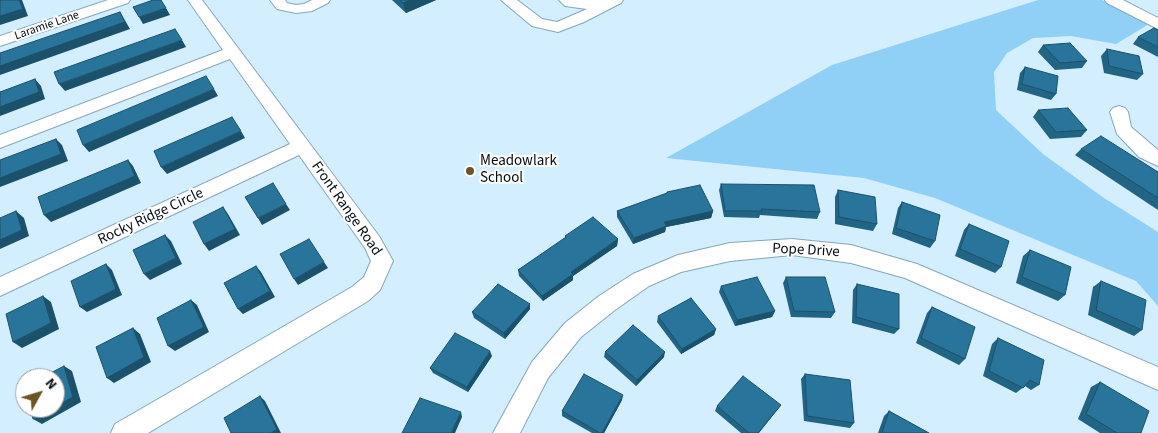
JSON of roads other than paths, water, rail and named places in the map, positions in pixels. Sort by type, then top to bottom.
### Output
[{"type":"street","name":"Laramie Lane","points":[[0,42],[123,0]]},
{"type":"street","name":"Front Range Road","points":[[124,433],[353,298],[372,283],[382,261],[375,248],[302,146],[195,0]]},
{"type":"street","points":[[277,0],[282,6],[296,9],[307,8],[322,0]]},
{"type":"street","points":[[508,0],[537,23],[558,27],[609,3]]},
{"type":"street","points":[[1112,0],[1158,24]]},
{"type":"street","points":[[1127,8],[1141,0]]},
{"type":"street","points":[[569,22],[573,14],[568,2],[609,3]]},
{"type":"street","points":[[0,142],[232,52]]},
{"type":"street","points":[[1119,112],[1123,130],[1146,152],[1158,158]]},
{"type":"street","name":"Rocky Ridge Circle","points":[[0,287],[302,146]]},
{"type":"street","name":"Pope Drive","points":[[506,433],[540,370],[573,330],[606,303],[641,280],[678,264],[730,252],[792,247],[851,254],[909,270],[1158,379]]},
{"type":"place","name":"Meadowlark School","points":[[470,171]]}]
